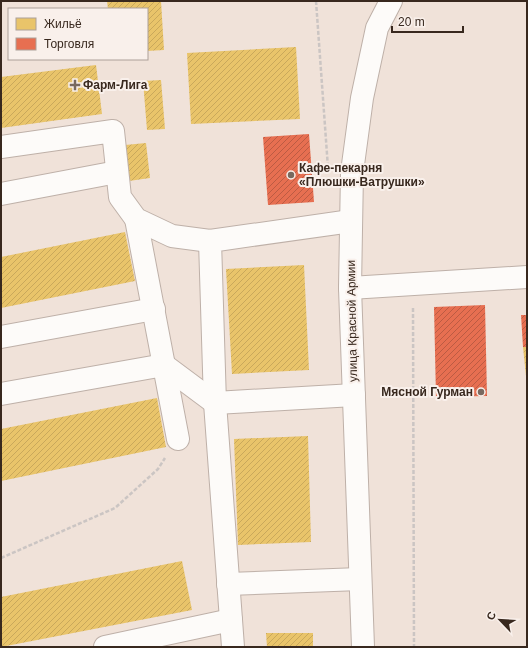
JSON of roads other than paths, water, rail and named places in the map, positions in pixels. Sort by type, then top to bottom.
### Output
[{"type":"street","name":"улица Красной Армии","points":[[363,647],[350,288],[352,172],[362,98],[377,28],[391,1]]},
{"type":"street","points":[[1,148],[114,131],[120,197],[136,219],[178,439]]},
{"type":"street","points":[[1,194],[117,172]]},
{"type":"street","points":[[136,219],[172,236],[210,241],[351,221]]},
{"type":"street","points":[[210,241],[215,403],[233,647]]},
{"type":"street","points":[[350,288],[527,277]]},
{"type":"street","points":[[1,337],[154,309]]},
{"type":"street","points":[[1,394],[164,365],[215,403],[354,395]]},
{"type":"street","points":[[228,584],[360,579]]},
{"type":"street","points":[[105,647],[231,620]]},
{"type":"place","name":"Фарм-Лига","points":[[75,85]]},
{"type":"place","name":"Кафе-пекарня «Плюшки-Ватрушки»","points":[[291,175]]},
{"type":"place","name":"Мясной Гурман","points":[[481,392]]}]
